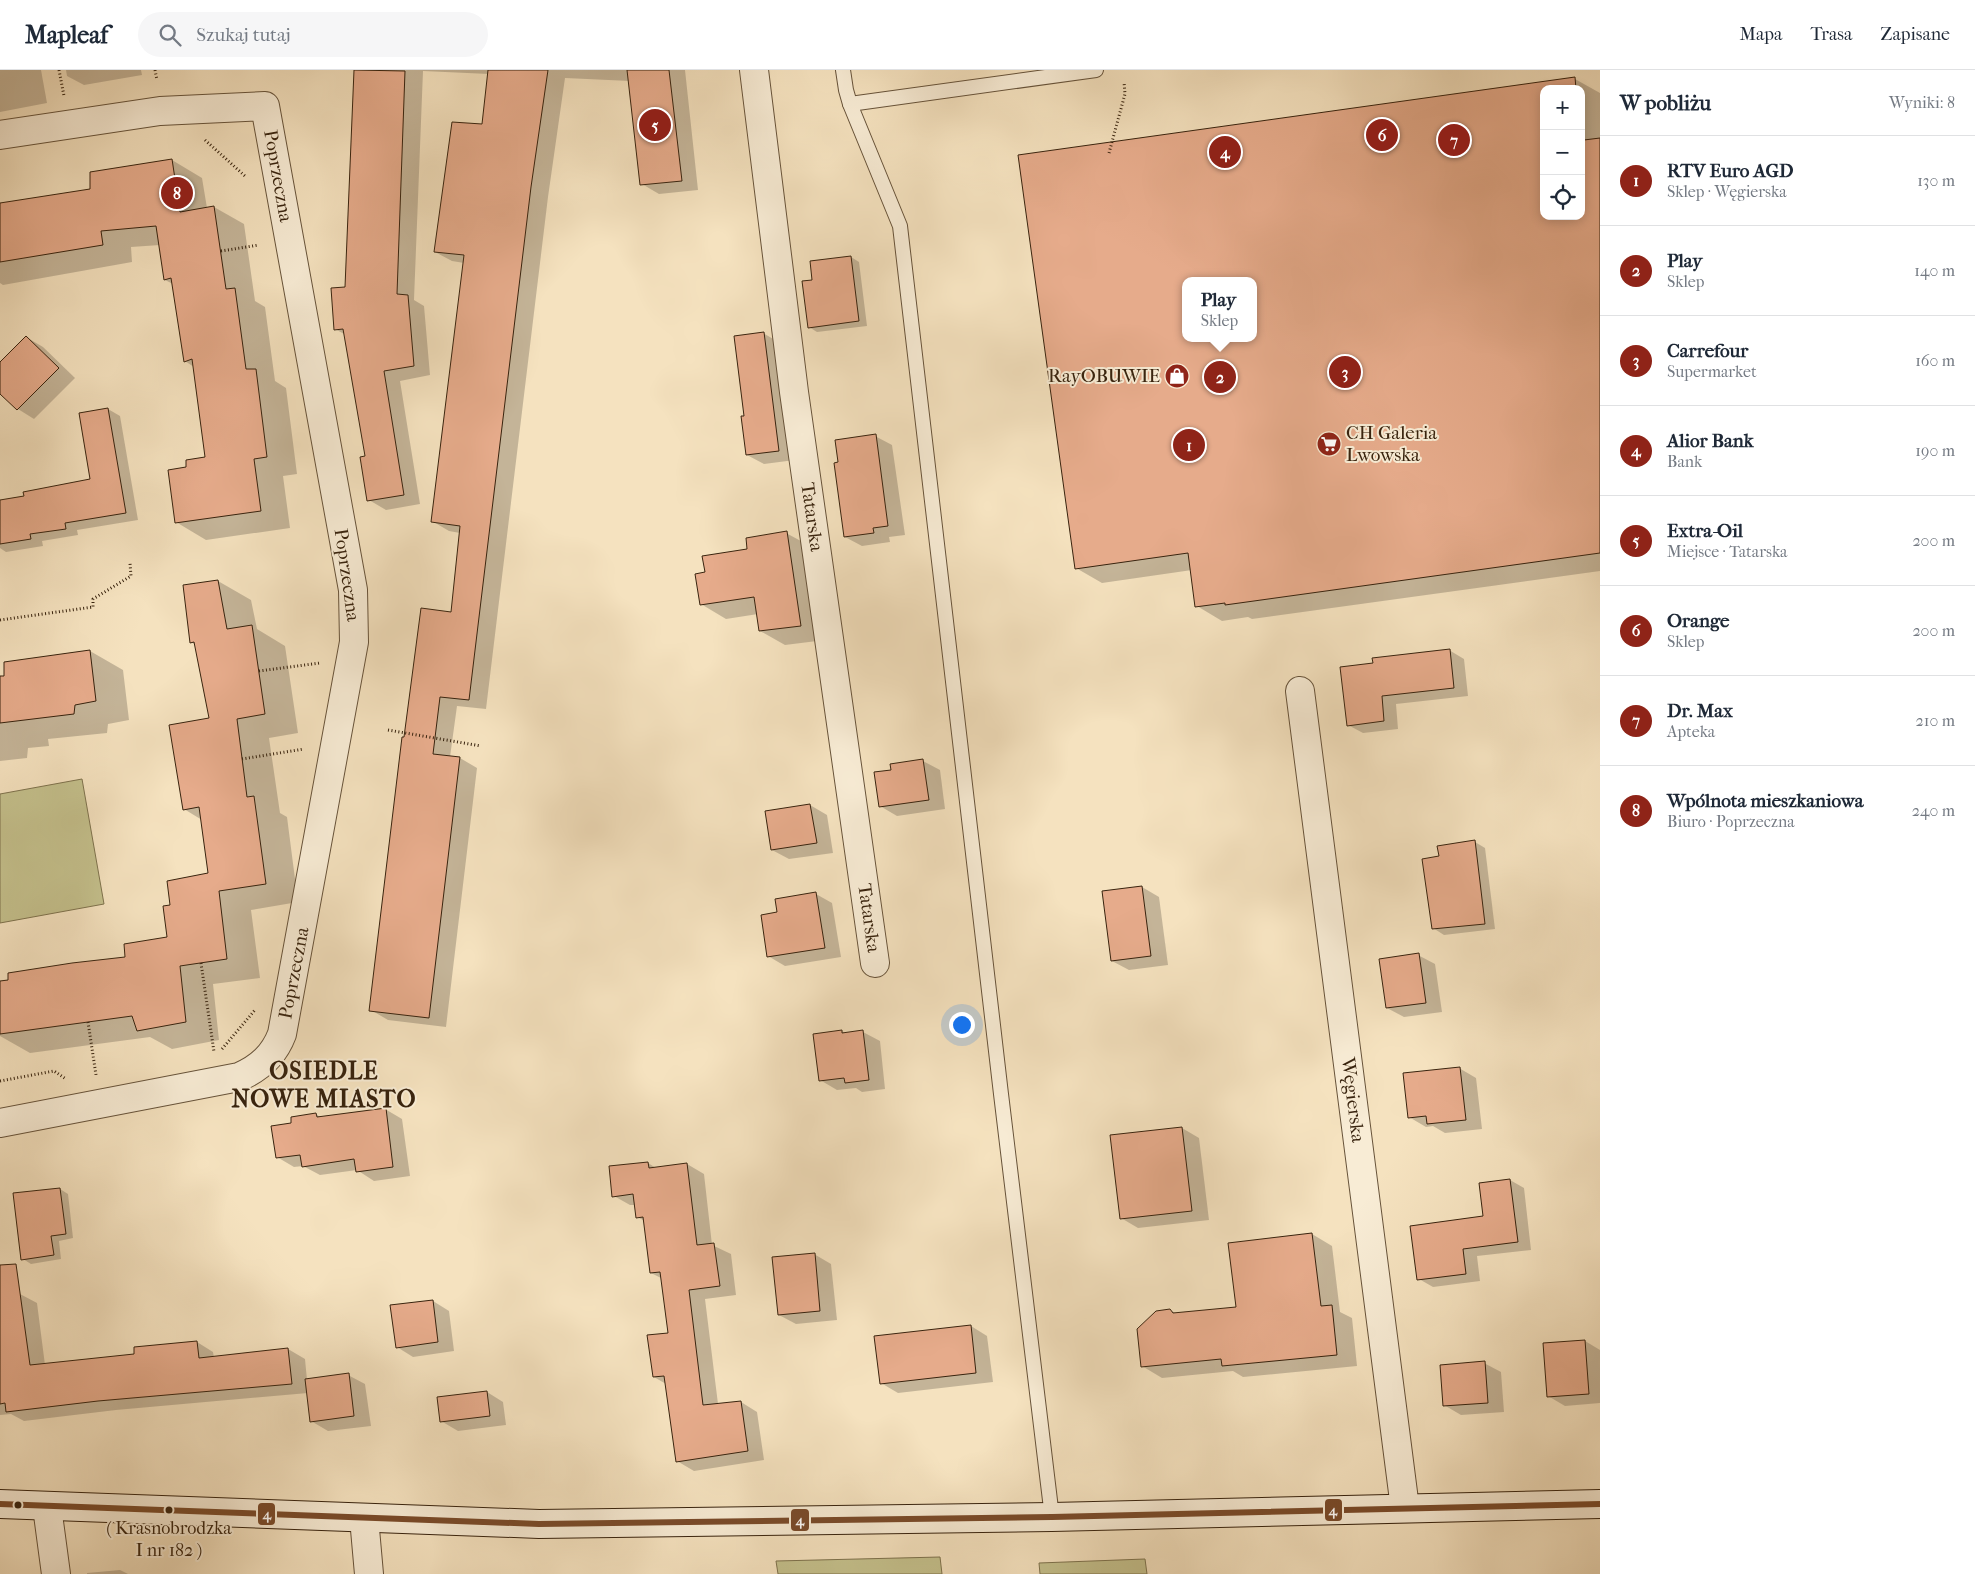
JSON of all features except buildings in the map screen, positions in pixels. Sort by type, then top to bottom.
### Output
[{"type":"street","name":"Tatarska","points":[[754,70],[794,392],[875,963]]},
{"type":"street","name":"Poprzeczna","points":[[0,135],[160,111],[265,106],[353,590],[355,627],[354,642],[300,938],[282,1034],[278,1046],[251,1072],[238,1076],[0,1123]]},
{"type":"street","name":"Węgierska","points":[[1300,691],[1405,1508]]},
{"type":"street","points":[[0,1504],[540,1524],[1052,1517],[1600,1504]]},
{"type":"street","points":[[48,1507],[56,1574]]},
{"type":"street","points":[[364,1518],[369,1574]]},
{"type":"lane","points":[[843,70],[850,104],[900,226],[1052,1517]]},
{"type":"lane","points":[[850,104],[1096,70]]},
{"type":"path","points":[[1109,152],[1125,94],[1124,82]]},
{"type":"path","points":[[198,134],[249,179]]},
{"type":"path","points":[[221,251],[264,244]]},
{"type":"path","points":[[0,620],[93,607],[93,599],[131,576],[130,563]]},
{"type":"path","points":[[259,671],[324,663]]},
{"type":"path","points":[[388,730],[481,746]]},
{"type":"path","points":[[242,759],[307,749]]},
{"type":"path","points":[[201,963],[214,1058],[255,1009]]},
{"type":"path","points":[[88,1022],[96,1076]]},
{"type":"path","points":[[0,1081],[54,1071],[68,1080]]},
{"type":"shaded area","points":[[82,779],[104,904],[0,923],[0,794]]},
{"type":"shaded area","points":[[940,1557],[942,1574],[778,1574],[776,1561]]},
{"type":"shaded area","points":[[1145,1559],[1147,1574],[1040,1574],[1039,1563]]},
{"type":"transit line","name":"4","points":[[0,1504],[539,1524],[1052,1517],[1600,1504]]},
{"type":"place","name":"Extra-Oil","points":[[655,125]]},
{"type":"place","name":"Orange","points":[[1382,135]]},
{"type":"place","name":"Dr. Max","points":[[1454,140]]},
{"type":"place","name":"Alior Bank","points":[[1225,152]]},
{"type":"place","name":"Wpólnota mieszkaniowa","points":[[177,193]]},
{"type":"place","name":"Carrefour","points":[[1345,372]]},
{"type":"place","name":"RayOBUWIE","points":[[1177,376]]},
{"type":"place","name":"Play","points":[[1220,377]]},
{"type":"place","name":"CH Galeria Lwowska","points":[[1329,444]]},
{"type":"place","name":"RTV Euro AGD","points":[[1189,445]]},
{"type":"place","name":"( Krasnobrodzka I nr 182 )","points":[[169,1510]]},
{"type":"district","name":"OSIEDLE NOWE MIASTO","points":[[324,1085]]}]
